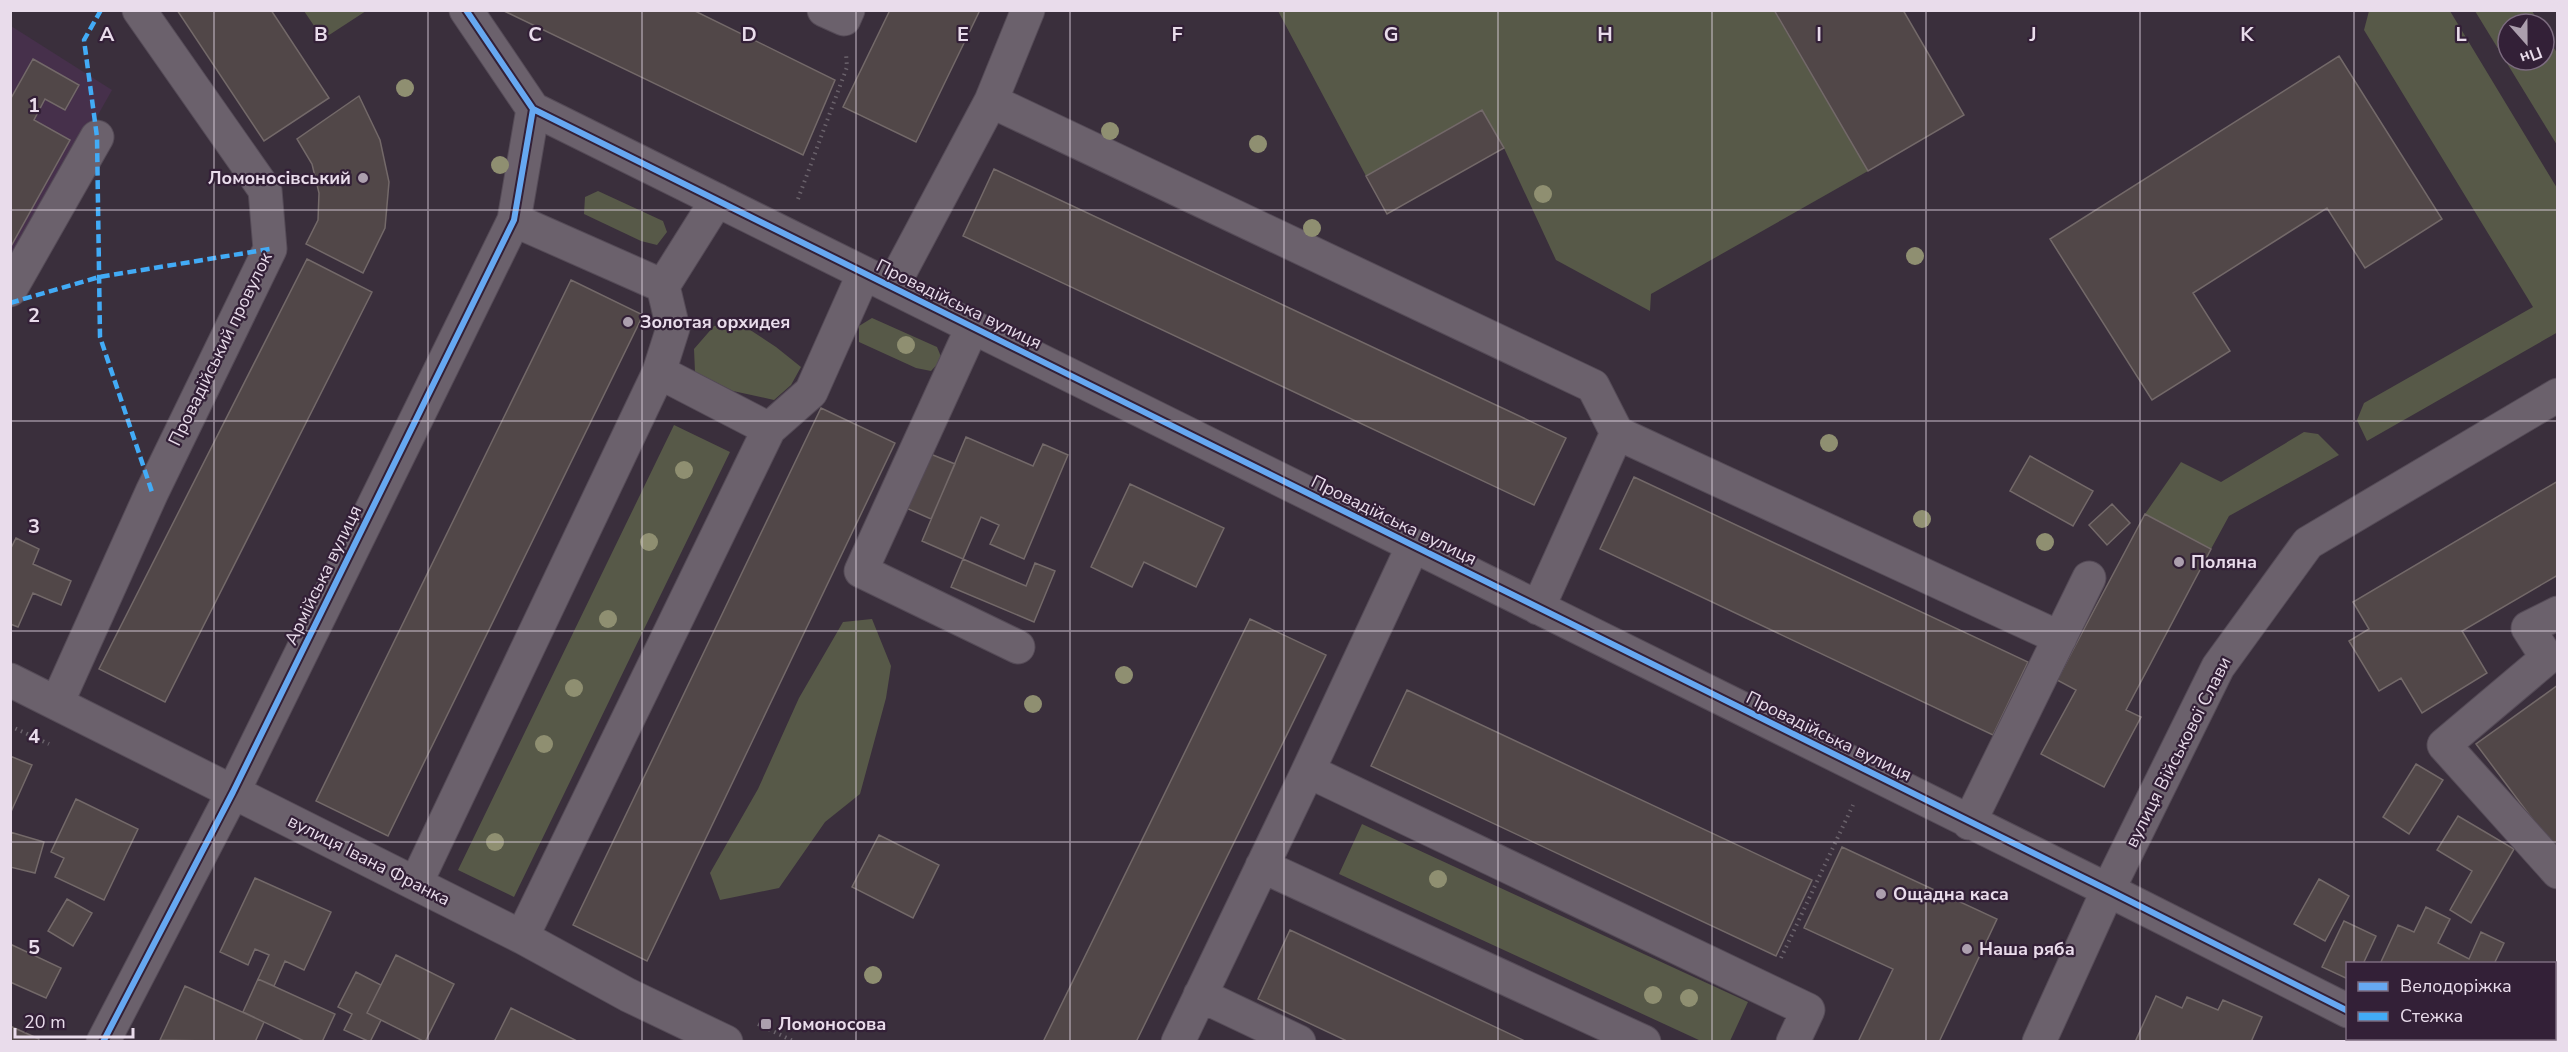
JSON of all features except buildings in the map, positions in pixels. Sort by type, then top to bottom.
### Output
[{"type":"street","name":"Провадійський провулок","points":[[57,703],[152,492],[270,249],[265,190],[139,10]]},
{"type":"street","name":"Провадійська вулиця","points":[[466,10],[533,109],[2346,1010]]},
{"type":"street","points":[[522,937],[769,429],[811,392],[878,280],[991,101],[1028,10]]},
{"type":"street","points":[[991,101],[1593,386],[1617,433],[2060,638]]},
{"type":"street","name":"Армійська вулиця","points":[[103,1041],[233,792],[514,220],[533,109]]},
{"type":"street","points":[[10,290],[97,137]]},
{"type":"street","points":[[416,883],[659,372],[673,328],[663,286],[717,201]]},
{"type":"street","points":[[514,220],[663,286]]},
{"type":"street","points":[[972,328],[861,571],[1018,646]]},
{"type":"street","points":[[659,372],[769,429]]},
{"type":"street","name":"вулиця Військової Слави","points":[[2039,1041],[2108,890],[2218,667],[2308,543],[2558,395]]},
{"type":"street","points":[[1538,608],[1617,433]]},
{"type":"street","points":[[1178,1041],[1413,546]]},
{"type":"street","points":[[1969,823],[2089,578]]},
{"type":"street","points":[[2558,613],[2528,628],[2547,658],[2444,745],[2558,872]]},
{"type":"street","name":"вулиця Івана Франка","points":[[10,680],[522,937],[628,995],[726,1041]]},
{"type":"street","points":[[1308,771],[1808,1010],[1793,1041]]},
{"type":"street","points":[[1262,866],[1644,1041]]},
{"type":"street","points":[[1200,995],[1299,1041]]},
{"type":"path","points":[[795,208],[847,67],[838,13]]},
{"type":"path","points":[[1766,990],[1868,772]]},
{"type":"shaded area","points":[[11,26],[112,90],[11,270]]},
{"type":"green space","points":[[304,11],[366,11],[323,39]]},
{"type":"green space","points":[[1278,11],[1774,11],[1868,171],[1651,294],[1650,311],[1556,260],[1504,148],[1482,110],[1366,176]]},
{"type":"green space","points":[[2369,11],[2450,11],[2557,188],[2558,332],[2367,441],[2357,420],[2364,403],[2533,307],[2364,30]]},
{"type":"green space","points":[[2475,11],[2532,11],[2496,12],[2496,45]]},
{"type":"green space","points":[[2556,51],[2557,53],[2557,145],[2512,72],[2556,72]]},
{"type":"green space","points":[[598,191],[663,221],[667,232],[657,245],[641,241],[584,214],[585,197]]},
{"type":"green space","points":[[872,318],[937,347],[942,359],[931,371],[916,368],[859,342],[859,326]]},
{"type":"green space","points":[[738,322],[801,367],[791,385],[774,400],[733,391],[695,372],[694,349],[714,326]]},
{"type":"green space","points":[[674,425],[730,452],[514,897],[458,870]]},
{"type":"green space","points":[[2304,432],[2318,434],[2339,455],[2229,516],[2211,549],[2145,514],[2181,462],[2221,482]]},
{"type":"green space","points":[[872,619],[891,666],[886,698],[860,794],[825,822],[779,888],[720,900],[710,873],[758,789],[799,698],[843,622]]},
{"type":"green space","points":[[1362,824],[1748,1002],[1730,1041],[1701,1041],[1339,874]]},
{"type":"marked path","points":[[101,10],[84,40],[97,137],[100,337],[152,492]]},
{"type":"marked path","points":[[10,303],[99,277],[270,249]]},
{"type":"cycle path","points":[[466,10],[533,109],[2346,1010]]},
{"type":"cycle path","points":[[103,1042],[233,792],[514,220],[533,109]]},
{"type":"place","name":"Ломоносівський","points":[[363,178]]},
{"type":"place","name":"Золотая орхидея","points":[[628,322]]},
{"type":"place","name":"Поляна","points":[[2179,562]]},
{"type":"place","name":"Ощадна каса","points":[[1881,894]]},
{"type":"place","name":"Наша ряба","points":[[1967,949]]},
{"type":"place","name":"Ломоносова","points":[[766,1024]]}]
